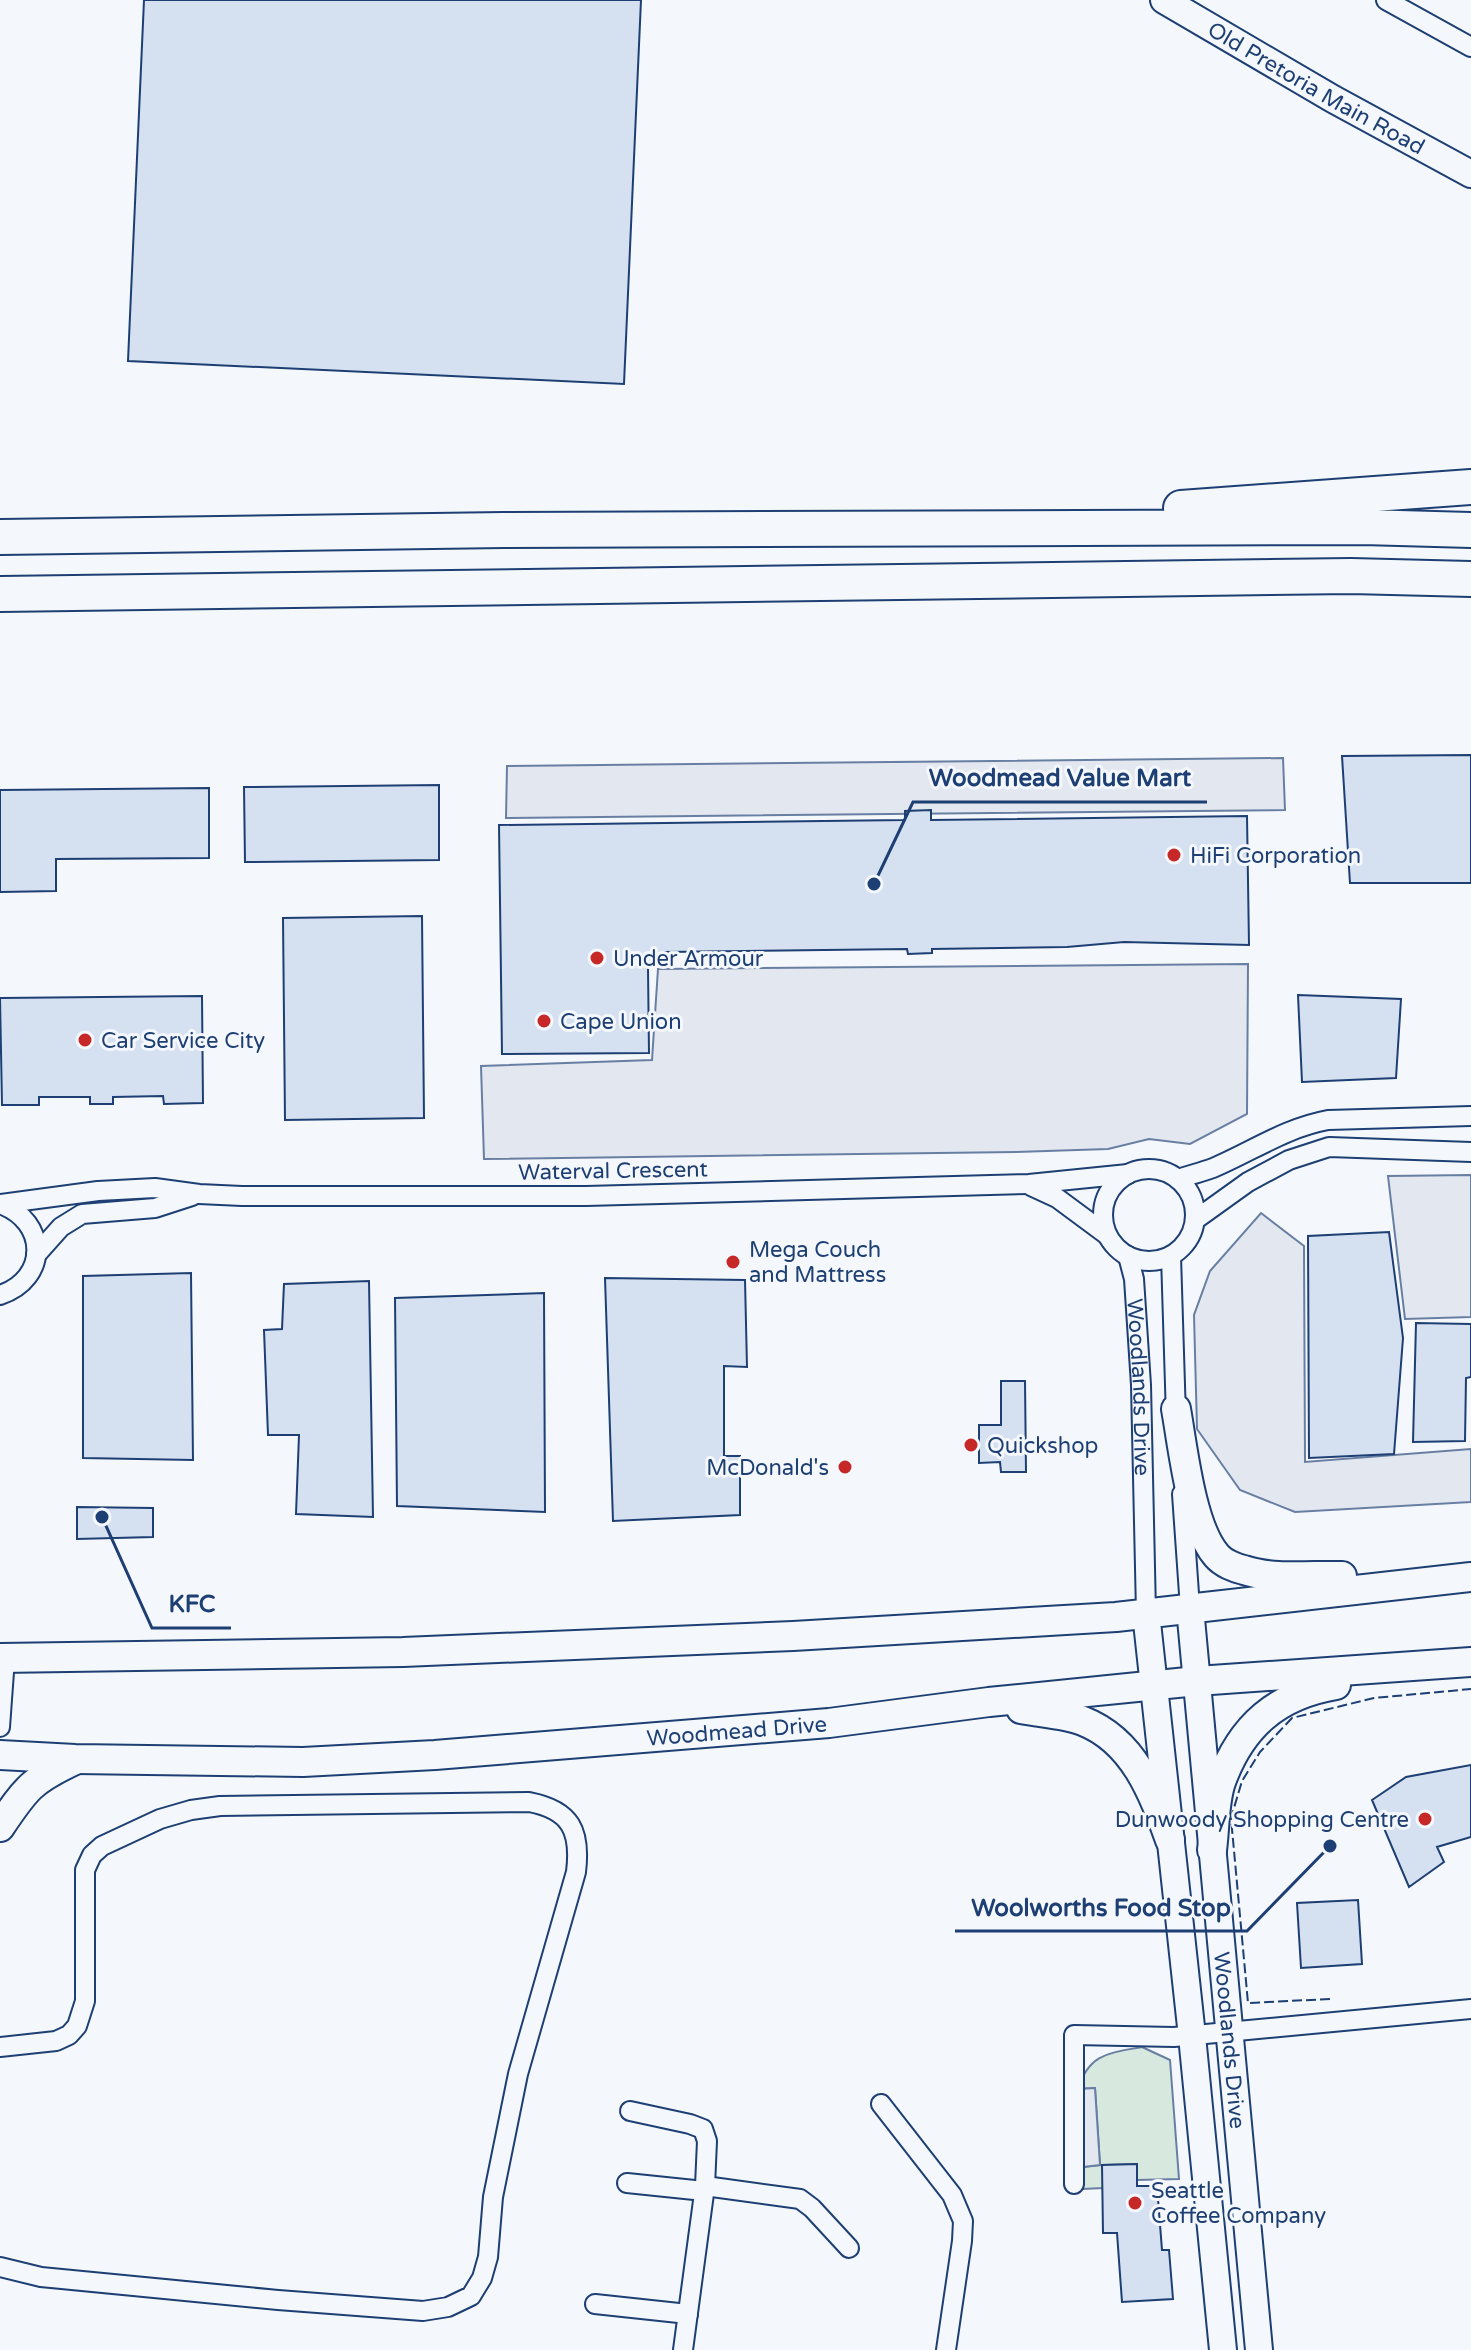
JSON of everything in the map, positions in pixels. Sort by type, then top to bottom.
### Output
[{"type":"highway","points":[[933,530],[1149,510],[1471,487]]},
{"type":"highway","points":[[0,537],[504,530],[1363,527],[1471,530]]},
{"type":"highway","points":[[0,594],[1336,576],[1471,579]]},
{"type":"main road","name":"Old Pretoria Main Road","points":[[1164,0],[1333,99],[1471,174]]},
{"type":"main road","points":[[1176,1409],[1203,1533],[1224,1562],[1245,1571],[1260,1573],[1440,1580]]},
{"type":"main road","points":[[3,1658],[419,1651],[793,1636],[1146,1613],[1471,1577]]},
{"type":"main road","name":"Woodlands Drive","points":[[1190,1608],[1259,2350]]},
{"type":"main road","name":"Woodlands Drive","points":[[1146,1613],[1223,2350]]},
{"type":"main road","points":[[1212,1850],[1220,1785],[1249,1729],[1270,1710],[1321,1687],[1471,1662]]},
{"type":"main road","name":"Woodmead Drive","points":[[0,1755],[303,1762],[435,1755],[829,1723],[989,1702],[1197,1681],[1471,1662]]},
{"type":"main road","points":[[989,1702],[1084,1721],[1121,1747],[1140,1769],[1170,1840]]},
{"type":"main road","points":[[0,1827],[41,1776],[75,1759]]},
{"type":"street","points":[[1386,0],[1471,47]]},
{"type":"street","points":[[1178,1179],[1211,1169],[1283,1132],[1311,1123],[1471,1116]]},
{"type":"street","points":[[1195,1220],[1217,1202],[1261,1175],[1289,1160],[1329,1147],[1471,1152]]},
{"type":"street","points":[[1149,1168],[1164,1171],[1178,1179],[1188,1191],[1194,1205],[1195,1220],[1191,1234],[1171,1256],[1157,1261],[1142,1261],[1116,1248],[1107,1235],[1103,1221],[1104,1205],[1110,1191],[1128,1174],[1149,1168]]},
{"type":"street","name":"Waterval Crescent","points":[[0,1204],[98,1191],[155,1188],[199,1194],[586,1196],[1029,1184],[1128,1174]]},
{"type":"street","points":[[1029,1184],[1057,1198],[1107,1235]]},
{"type":"street","name":"Waterval Crescent","points":[[0,1295],[25,1280],[36,1255],[61,1227],[82,1214],[155,1208],[199,1194]]},
{"type":"street","points":[[0,1204],[23,1217],[31,1228],[36,1255]]},
{"type":"street","name":"Woodlands Drive","points":[[1128,1256],[1134,1279],[1141,1385],[1146,1613]]},
{"type":"street","name":"Woodlands Drive","points":[[1171,1256],[1176,1409],[1190,1608]]},
{"type":"street","points":[[0,1727],[3,1658]]},
{"type":"street","points":[[0,2047],[56,2041],[69,2035],[77,2026],[85,2001],[85,1870],[92,1855],[102,1846],[160,1819],[220,1806],[529,1802],[549,1806],[563,1814],[575,1830],[579,1850],[576,1872],[518,2074],[493,2197],[488,2257],[482,2278],[471,2296],[460,2303],[423,2311],[41,2277],[0,2267]]},
{"type":"street","points":[[1074,2184],[1074,2035],[1164,2038],[1471,2009]]},
{"type":"street","points":[[881,2104],[952,2195],[963,2221],[946,2350]]},
{"type":"street","points":[[630,2111],[703,2129],[707,2141],[683,2350]]},
{"type":"street","points":[[627,2183],[800,2199],[849,2248]]},
{"type":"street","points":[[595,2304],[688,2314]]},
{"type":"shaded area","points":[[1283,758],[1285,810],[506,818],[507,766]]},
{"type":"shaded area","points":[[1248,964],[1247,1114],[1190,1144],[1149,1139],[1108,1149],[1016,1152],[484,1159],[481,1066],[652,1060],[658,969]]},
{"type":"shaded area","points":[[1471,1175],[1471,1317],[1405,1319],[1388,1176]]},
{"type":"shaded area","points":[[1261,1213],[1304,1246],[1305,1462],[1471,1449],[1471,1502],[1295,1512],[1240,1490],[1197,1429],[1194,1315],[1210,1271]]},
{"type":"shaded area","points":[[1142,2047],[1170,2060],[1179,2179],[1137,2180],[1136,2164],[1103,2165],[1103,2188],[1083,2189],[1083,2167],[1100,2165],[1095,2088],[1078,2089],[1095,2061],[1120,2051]]},
{"type":"shaded area","points":[[1095,2088],[1100,2165],[1083,2167],[1078,2089]]},
{"type":"building","points":[[144,0],[641,0],[624,384],[128,361]]},
{"type":"building","points":[[1471,755],[1471,883],[1350,883],[1342,756]]},
{"type":"building","points":[[439,785],[439,860],[245,862],[244,787]]},
{"type":"building","points":[[209,788],[209,858],[56,859],[56,891],[0,892],[0,790]]},
{"type":"building","points":[[931,810],[931,820],[1247,816],[1249,945],[1124,942],[1067,947],[932,949],[932,953],[908,954],[907,949],[665,952],[648,968],[649,1053],[502,1054],[499,825],[905,820],[905,811]]},
{"type":"building","points":[[422,916],[424,1118],[285,1120],[283,918]]},
{"type":"building","points":[[1298,995],[1401,999],[1396,1078],[1302,1082]]},
{"type":"building","points":[[202,996],[203,1103],[164,1104],[163,1096],[113,1097],[113,1104],[90,1104],[90,1097],[39,1097],[39,1105],[2,1105],[0,998]]},
{"type":"building","points":[[1389,1232],[1403,1338],[1394,1454],[1309,1458],[1308,1236]]},
{"type":"building","points":[[191,1273],[193,1460],[83,1458],[83,1276]]},
{"type":"building","points":[[605,1278],[745,1280],[747,1367],[724,1366],[724,1456],[740,1456],[740,1515],[613,1521]]},
{"type":"building","points":[[369,1281],[373,1517],[296,1514],[299,1435],[268,1435],[264,1330],[282,1329],[284,1284]]},
{"type":"building","points":[[544,1293],[545,1512],[397,1506],[395,1298]]},
{"type":"building","points":[[1416,1323],[1471,1324],[1471,1377],[1466,1378],[1465,1441],[1413,1442]]},
{"type":"building","points":[[1001,1381],[1025,1381],[1026,1472],[1001,1472],[1000,1462],[979,1463],[979,1425],[1001,1425]]},
{"type":"building","points":[[77,1507],[153,1508],[153,1537],[77,1539]]},
{"type":"building","name":"Dunwoody Shopping Centre","points":[[1471,1765],[1471,1837],[1437,1847],[1444,1862],[1409,1887],[1372,1800],[1406,1777]]},
{"type":"building","points":[[1358,1900],[1362,1964],[1301,1968],[1297,1903]]},
{"type":"building","points":[[1137,2164],[1137,2186],[1157,2186],[1162,2250],[1169,2250],[1173,2299],[1122,2302],[1117,2233],[1103,2233],[1102,2165]]},
{"type":"fence","points":[[1330,1999],[1248,2003],[1231,1818],[1242,1781],[1260,1752],[1292,1718],[1374,1698],[1471,1689]]},
{"type":"place","name":"HiFi Corporation","points":[[1174,855]]},
{"type":"place","name":"Woodmead Value Mart","points":[[874,884]]},
{"type":"place","name":"Under Armour","points":[[597,958]]},
{"type":"place","name":"Cape Union","points":[[544,1021]]},
{"type":"place","name":"Car Service City","points":[[85,1040]]},
{"type":"place","name":"Mega Couch and Mattress","points":[[733,1262]]},
{"type":"place","name":"Quickshop","points":[[971,1445]]},
{"type":"place","name":"McDonald's","points":[[845,1467]]},
{"type":"place","name":"KFC","points":[[102,1517]]},
{"type":"place","name":"Dunwoody Shopping Centre","points":[[1425,1819]]},
{"type":"place","name":"Woolworths Food Stop","points":[[1330,1846]]},
{"type":"place","name":"Seattle Coffee Company","points":[[1135,2203]]}]
